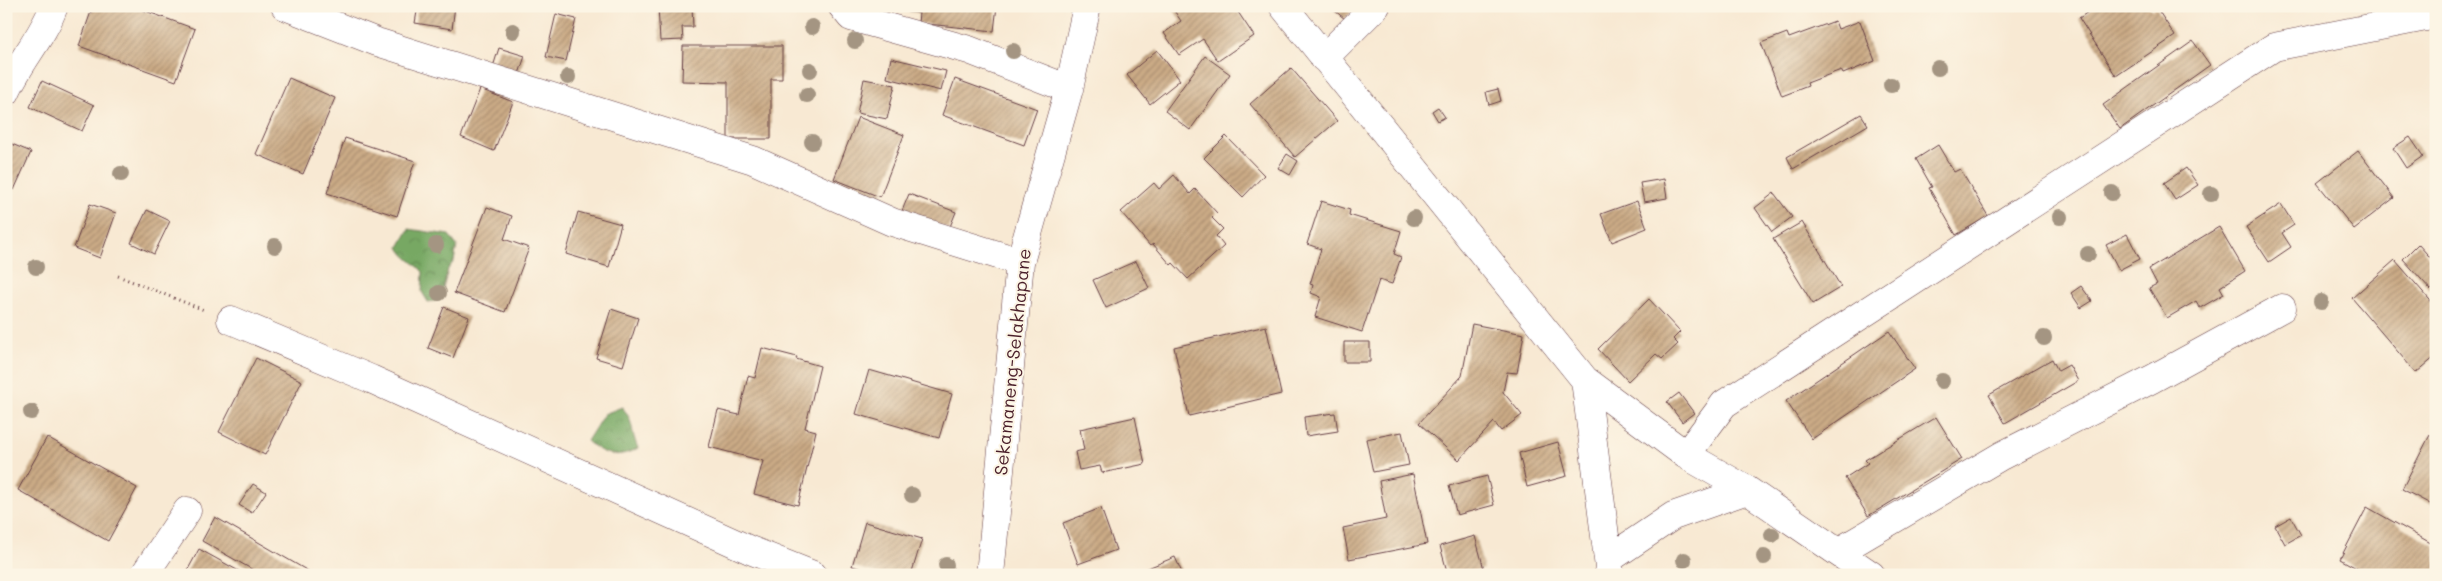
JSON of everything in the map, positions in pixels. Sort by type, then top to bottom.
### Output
[{"type":"street","points":[[6,92],[15,72],[48,22],[54,6]]},
{"type":"street","points":[[286,6],[377,42],[753,160],[892,222],[1020,262]]},
{"type":"street","points":[[842,6],[851,17],[969,50],[1069,89]]},
{"type":"street","name":"Sekamaneng-Selakhapane","points":[[990,575],[1020,262],[1069,89],[1087,6]]},
{"type":"street","points":[[1282,6],[1586,380],[1686,455],[1747,490],[1871,575]]},
{"type":"street","points":[[1324,58],[1376,6]]},
{"type":"street","points":[[1686,455],[1724,404],[2274,46],[2436,15]]},
{"type":"street","points":[[1838,552],[2001,456],[2152,379],[2282,308]]},
{"type":"street","points":[[231,320],[372,379],[750,550],[813,575]]},
{"type":"street","points":[[1586,380],[1610,567]]},
{"type":"street","points":[[1610,567],[1673,516],[1747,490]]},
{"type":"street","points":[[144,575],[187,510]]},
{"type":"path","points":[[118,276],[231,320]]},
{"type":"green space","points":[[409,229],[449,235],[457,246],[454,261],[448,269],[440,300],[428,302],[422,292],[423,272],[399,247]]},
{"type":"green space","points":[[622,407],[631,422],[638,448],[618,455],[605,453],[587,441],[604,414]]},
{"type":"building","points":[[93,6],[132,6],[195,29],[176,81],[79,46]]},
{"type":"building","points":[[418,6],[455,6],[452,29],[415,23]]},
{"type":"building","points":[[658,6],[692,6],[693,27],[682,27],[683,40],[660,41]]},
{"type":"building","points":[[878,6],[997,6],[994,31],[918,23],[919,13],[878,8]]},
{"type":"building","points":[[1171,6],[1234,6],[1254,36],[1218,61],[1203,39],[1179,55],[1164,33],[1181,21]]},
{"type":"building","points":[[1329,6],[1356,6],[1345,19]]},
{"type":"building","points":[[2097,6],[2149,6],[2152,10],[2156,7],[2175,36],[2116,76],[2079,18]]},
{"type":"building","points":[[556,14],[576,19],[566,61],[546,57]]},
{"type":"building","points":[[1835,21],[1838,29],[1860,21],[1875,61],[1843,74],[1841,70],[1807,83],[1808,86],[1782,96],[1761,43],[1787,33],[1789,38]]},
{"type":"building","points":[[2193,41],[2210,65],[2120,129],[2103,105]]},
{"type":"building","points":[[683,46],[782,46],[782,79],[771,79],[771,139],[728,139],[728,82],[682,81]]},
{"type":"building","points":[[499,48],[525,56],[518,77],[492,70]]},
{"type":"building","points":[[1157,50],[1180,80],[1150,104],[1127,75]]},
{"type":"building","points":[[1205,56],[1230,74],[1190,130],[1165,111]]},
{"type":"building","points":[[891,58],[946,71],[941,91],[887,78]]},
{"type":"building","points":[[1291,68],[1337,121],[1295,157],[1250,104]]},
{"type":"building","points":[[289,78],[335,98],[303,174],[256,154]]},
{"type":"building","points":[[864,79],[895,85],[887,119],[857,113]]},
{"type":"building","points":[[955,79],[1037,109],[1024,145],[942,115]]},
{"type":"building","points":[[42,81],[94,105],[82,131],[30,107]]},
{"type":"building","points":[[480,89],[513,102],[494,151],[461,137]]},
{"type":"building","points":[[1498,89],[1501,101],[1489,105],[1486,92]]},
{"type":"building","points":[[1438,107],[1445,117],[1438,121],[1432,111]]},
{"type":"building","points":[[1861,114],[1868,125],[1793,169],[1787,157]]},
{"type":"building","points":[[858,117],[904,135],[880,197],[834,179]]},
{"type":"building","points":[[1226,136],[1264,175],[1243,197],[1204,158]]},
{"type":"building","points":[[2410,137],[2423,156],[2406,168],[2393,148]]},
{"type":"building","points":[[345,138],[415,161],[397,216],[327,193]]},
{"type":"building","points":[[7,142],[31,152],[14,190],[6,187]]},
{"type":"building","points":[[1938,145],[1954,172],[1960,169],[1988,216],[1956,235],[1929,188],[1932,187],[1916,159]]},
{"type":"building","points":[[2358,151],[2394,198],[2354,229],[2317,183]]},
{"type":"building","points":[[1287,154],[1298,161],[1290,175],[1278,168]]},
{"type":"building","points":[[2186,168],[2198,185],[2175,200],[2164,183]]},
{"type":"building","points":[[1174,175],[1190,194],[1195,189],[1217,213],[1212,218],[1223,229],[1216,236],[1224,246],[1188,279],[1173,263],[1171,265],[1153,244],[1150,246],[1121,212],[1154,183],[1159,189]]},
{"type":"building","points":[[1664,179],[1667,198],[1644,202],[1640,183]]},
{"type":"building","points":[[1774,193],[1792,217],[1772,232],[1755,208]]},
{"type":"building","points":[[909,194],[956,212],[949,229],[902,211]]},
{"type":"building","points":[[1321,201],[1350,210],[1349,215],[1401,231],[1394,254],[1401,257],[1392,284],[1379,280],[1362,332],[1315,317],[1321,297],[1311,293],[1313,285],[1310,284],[1321,249],[1307,244]]},
{"type":"building","points":[[1637,201],[1647,228],[1612,242],[1601,214]]},
{"type":"building","points":[[90,204],[116,213],[100,258],[74,248]]},
{"type":"building","points":[[2281,204],[2294,225],[2282,233],[2291,247],[2269,262],[2246,227]]},
{"type":"building","points":[[487,207],[512,216],[504,239],[529,248],[505,312],[454,293]]},
{"type":"building","points":[[147,210],[170,221],[154,254],[131,243]]},
{"type":"building","points":[[578,212],[621,224],[609,267],[566,254]]},
{"type":"building","points":[[1802,222],[1841,287],[1813,304],[1773,239]]},
{"type":"building","points":[[2219,227],[2245,271],[2220,287],[2224,294],[2200,308],[2196,301],[2167,318],[2149,288],[2157,284],[2149,269]]},
{"type":"building","points":[[2127,234],[2140,259],[2119,270],[2106,245]]},
{"type":"building","points":[[2418,244],[2436,264],[2436,285],[2431,290],[2403,259]]},
{"type":"building","points":[[2395,260],[2436,307],[2436,356],[2416,373],[2352,298]]},
{"type":"building","points":[[1136,261],[1149,288],[1106,308],[1093,280]]},
{"type":"building","points":[[2081,286],[2092,301],[2081,308],[2071,293]]},
{"type":"building","points":[[1649,299],[1680,332],[1673,339],[1678,344],[1662,359],[1656,354],[1628,381],[1598,349]]},
{"type":"building","points":[[444,307],[469,317],[453,358],[428,348]]},
{"type":"building","points":[[611,309],[638,318],[623,366],[596,358]]},
{"type":"building","points":[[1472,324],[1524,334],[1517,373],[1507,372],[1503,392],[1522,415],[1501,431],[1494,422],[1459,460],[1419,423],[1462,376]]},
{"type":"building","points":[[1266,326],[1281,394],[1189,416],[1174,347]]},
{"type":"building","points":[[1889,331],[1915,369],[1812,439],[1786,401]]},
{"type":"building","points":[[1344,342],[1370,342],[1370,362],[1344,362]]},
{"type":"building","points":[[762,348],[797,357],[796,359],[820,366],[805,428],[816,431],[798,505],[754,494],[763,461],[709,447],[718,410],[739,415],[748,376],[755,378]]},
{"type":"building","points":[[256,358],[302,381],[265,455],[219,432]]},
{"type":"building","points":[[2052,359],[2058,371],[2069,365],[2078,381],[2005,423],[1989,395]]},
{"type":"building","points":[[869,370],[952,394],[939,438],[856,414]]},
{"type":"building","points":[[1679,393],[1694,413],[1682,422],[1667,402]]},
{"type":"building","points":[[1335,413],[1338,431],[1306,436],[1304,417]]},
{"type":"building","points":[[1135,417],[1145,464],[1102,473],[1100,466],[1079,470],[1075,452],[1084,450],[1080,429]]},
{"type":"building","points":[[1936,417],[1962,459],[1868,516],[1845,478],[1868,463],[1865,460]]},
{"type":"building","points":[[1402,432],[1409,465],[1373,472],[1366,439]]},
{"type":"building","points":[[2430,435],[2436,438],[2436,507],[2402,489]]},
{"type":"building","points":[[47,437],[137,488],[108,541],[18,490]]},
{"type":"building","points":[[1558,442],[1567,476],[1527,487],[1519,453]]},
{"type":"building","points":[[1413,474],[1427,544],[1349,559],[1343,528],[1386,519],[1379,481]]},
{"type":"building","points":[[1487,476],[1494,505],[1457,515],[1449,486]]},
{"type":"building","points":[[253,484],[266,492],[252,513],[239,505]]},
{"type":"building","points":[[2367,507],[2436,546],[2436,575],[2369,575],[2340,559]]},
{"type":"building","points":[[1101,508],[1116,550],[1078,564],[1063,523]]},
{"type":"building","points":[[215,517],[315,575],[262,575],[202,541]]},
{"type":"building","points":[[2291,517],[2301,535],[2285,544],[2275,526]]},
{"type":"building","points":[[865,522],[922,539],[911,575],[882,575],[852,566]]},
{"type":"building","points":[[1475,536],[1484,569],[1463,575],[1448,575],[1440,546]]},
{"type":"building","points":[[199,549],[246,575],[185,575]]},
{"type":"building","points":[[1175,557],[1183,575],[1139,575],[1138,572]]}]
